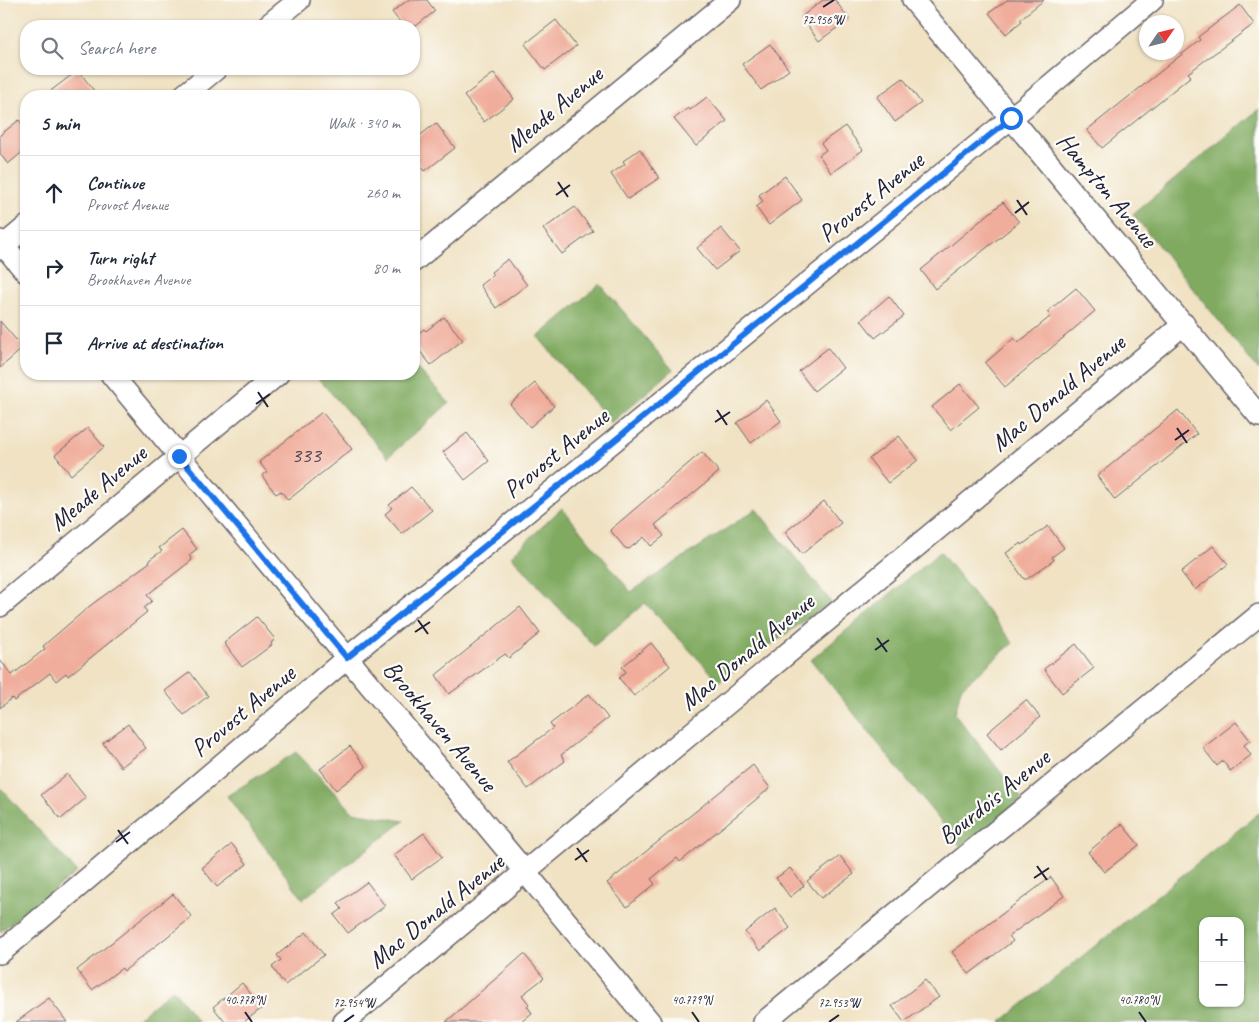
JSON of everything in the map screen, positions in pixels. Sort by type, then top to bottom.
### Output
[{"type":"street","points":[[274,20],[299,0]]},
{"type":"street","name":"Meade Avenue","points":[[420,256],[730,0]]},
{"type":"street","name":"Hampton Avenue","points":[[913,0],[1259,416]]},
{"type":"street","name":"Provost Avenue","points":[[0,953],[347,658],[1011,118],[1152,0]]},
{"type":"street","points":[[190,90],[209,75]]},
{"type":"street","points":[[20,231],[1,245],[20,266]]},
{"type":"street","name":"Mac Donald Avenue","points":[[344,1022],[526,873],[1184,324]]},
{"type":"street","name":"Brookhaven Avenue","points":[[115,380],[650,1022]]},
{"type":"street","name":"Meade Avenue","points":[[0,606],[271,380]]},
{"type":"street","name":"Bourdois Avenue","points":[[764,1022],[1259,615]]},
{"type":"green space","points":[[1259,109],[1259,371],[1133,214]]},
{"type":"green space","points":[[600,284],[673,370],[611,423],[538,337]]},
{"type":"green space","points":[[420,371],[449,403],[388,457],[319,380],[420,380]]},
{"type":"green space","points":[[562,508],[631,592],[756,509],[831,602],[719,681],[645,603],[594,646],[511,556]]},
{"type":"green space","points":[[940,552],[1013,643],[961,688],[955,714],[1022,799],[962,848],[811,660]]},
{"type":"green space","points":[[296,752],[353,812],[404,821],[303,899],[227,796]]},
{"type":"green space","points":[[0,787],[77,872],[0,932]]},
{"type":"green space","points":[[1259,813],[1259,1022],[1001,1022]]},
{"type":"green space","points":[[173,989],[198,1022],[133,1022]]},
{"type":"building","points":[[408,0],[427,0],[435,11],[420,23],[420,20],[398,20],[392,12]]},
{"type":"building","points":[[823,0],[835,0],[849,19],[819,41],[801,17]]},
{"type":"building","points":[[1007,0],[1044,0],[1020,19],[1022,21],[1006,34],[989,13]]},
{"type":"building","points":[[1240,5],[1254,24],[1188,73],[1191,76],[1102,148],[1087,130],[1175,60],[1184,60],[1184,53],[1200,40],[1198,37]]},
{"type":"building","points":[[556,20],[576,46],[545,70],[525,44]]},
{"type":"building","points":[[770,44],[789,70],[761,90],[742,64]]},
{"type":"building","points":[[494,73],[514,99],[484,122],[464,96]]},
{"type":"building","points":[[71,75],[82,75],[93,90],[52,90]]},
{"type":"building","points":[[903,78],[921,103],[895,122],[877,97]]},
{"type":"building","points":[[707,97],[727,121],[696,146],[674,119]]},
{"type":"building","points":[[19,120],[20,121],[20,154],[8,164],[0,154],[0,135]]},
{"type":"building","points":[[436,123],[455,148],[425,171],[420,165],[420,135]]},
{"type":"building","points":[[845,126],[863,150],[831,173],[819,155],[826,150],[821,143]]},
{"type":"building","points":[[640,149],[659,178],[628,199],[611,174],[625,164],[623,161]]},
{"type":"building","points":[[785,176],[802,200],[769,225],[756,207],[763,202],[759,195]]},
{"type":"building","points":[[1003,202],[1019,222],[935,289],[921,270]]},
{"type":"building","points":[[575,207],[593,231],[562,254],[543,229]]},
{"type":"building","points":[[721,228],[740,251],[715,270],[697,248]]},
{"type":"building","points":[[508,259],[527,285],[496,308],[480,285],[493,275],[491,272]]},
{"type":"building","points":[[1076,288],[1095,311],[1005,387],[985,363],[1014,338],[1018,343],[1051,316],[1047,312]]},
{"type":"building","points":[[889,296],[904,316],[875,338],[861,320]]},
{"type":"building","points":[[444,317],[463,340],[431,365],[420,351],[420,332],[424,329],[426,331]]},
{"type":"building","points":[[0,321],[20,344],[20,351],[0,368]]},
{"type":"building","points":[[828,348],[843,368],[814,391],[799,371]]},
{"type":"building","points":[[535,383],[554,406],[530,427],[510,404]]},
{"type":"building","points":[[960,384],[979,407],[951,430],[932,407]]},
{"type":"building","points":[[766,400],[781,421],[751,443],[737,423]]},
{"type":"building","points":[[1178,410],[1197,434],[1115,500],[1097,476]]},
{"type":"building","points":[[322,412],[352,449],[288,500],[281,491],[276,494],[262,476],[267,472],[259,462]]},
{"type":"building","points":[[88,428],[104,447],[71,475],[55,455]]},
{"type":"building","points":[[467,433],[489,461],[465,480],[443,452]]},
{"type":"building","points":[[899,436],[918,460],[888,483],[869,459]]},
{"type":"building","points":[[702,452],[719,472],[655,525],[664,536],[651,546],[644,537],[629,549],[625,548],[610,530]]},
{"type":"building","points":[[411,487],[432,510],[402,534],[385,514],[392,508],[389,505]]},
{"type":"building","points":[[824,501],[841,523],[802,554],[785,532]]},
{"type":"building","points":[[1048,526],[1064,548],[1052,557],[1054,560],[1027,579],[1024,579],[1006,553],[1021,543],[1022,545]]},
{"type":"building","points":[[182,530],[197,549],[189,555],[192,560],[147,595],[152,601],[144,608],[147,612],[68,676],[66,673],[56,681],[50,673],[14,701],[12,698],[0,708],[0,660],[12,675],[45,649],[43,646],[91,605],[150,562],[149,560],[162,551],[159,548]]},
{"type":"building","points":[[1213,546],[1228,564],[1195,590],[1181,572]]},
{"type":"building","points":[[520,607],[540,633],[509,658],[505,654],[449,694],[436,675]]},
{"type":"building","points":[[257,617],[275,639],[271,643],[272,645],[242,667],[224,643]]},
{"type":"building","points":[[651,643],[670,666],[634,696],[619,678],[626,672],[622,667]]},
{"type":"building","points":[[1076,644],[1094,668],[1062,693],[1044,669]]},
{"type":"building","points":[[190,672],[208,696],[184,715],[165,691]]},
{"type":"building","points":[[589,694],[608,718],[561,755],[565,761],[528,789],[507,762],[553,728],[550,724]]},
{"type":"building","points":[[1026,700],[1040,717],[1001,750],[987,733]]},
{"type":"building","points":[[1236,722],[1250,740],[1244,745],[1251,755],[1230,771],[1223,761],[1217,766],[1203,748]]},
{"type":"building","points":[[128,724],[146,748],[121,767],[103,743]]},
{"type":"building","points":[[350,746],[366,767],[336,790],[320,769]]},
{"type":"building","points":[[753,765],[770,788],[680,862],[677,858],[651,879],[655,884],[627,907],[607,883]]},
{"type":"building","points":[[67,774],[86,798],[61,819],[41,795]]},
{"type":"building","points":[[1122,824],[1139,845],[1104,872],[1088,852]]},
{"type":"building","points":[[424,833],[442,857],[412,879],[394,855]]},
{"type":"building","points":[[232,844],[247,864],[217,887],[202,868]]},
{"type":"building","points":[[840,856],[854,874],[821,898],[807,881]]},
{"type":"building","points":[[790,868],[804,886],[790,897],[776,878]]},
{"type":"building","points":[[1051,877],[1064,896],[1009,936],[1013,941],[969,974],[952,952]]},
{"type":"building","points":[[367,882],[385,906],[348,933],[334,915],[342,909],[338,903]]},
{"type":"building","points":[[173,894],[192,917],[124,971],[122,968],[92,990],[77,970]]},
{"type":"building","points":[[775,908],[790,928],[760,951],[745,932]]},
{"type":"building","points":[[306,932],[324,955],[285,985],[272,967],[281,960],[277,955]]},
{"type":"building","points":[[524,954],[544,978],[522,995],[529,1004],[527,1006],[532,1013],[521,1022],[446,1022]]},
{"type":"building","points":[[925,980],[939,997],[904,1022],[892,1006]]},
{"type":"building","points":[[242,983],[262,1008],[244,1022],[225,1022],[213,1007]]},
{"type":"building","points":[[49,998],[67,1022],[16,1022]]},
{"type":"route","points":[[179,456],[347,658],[1011,118]]}]
